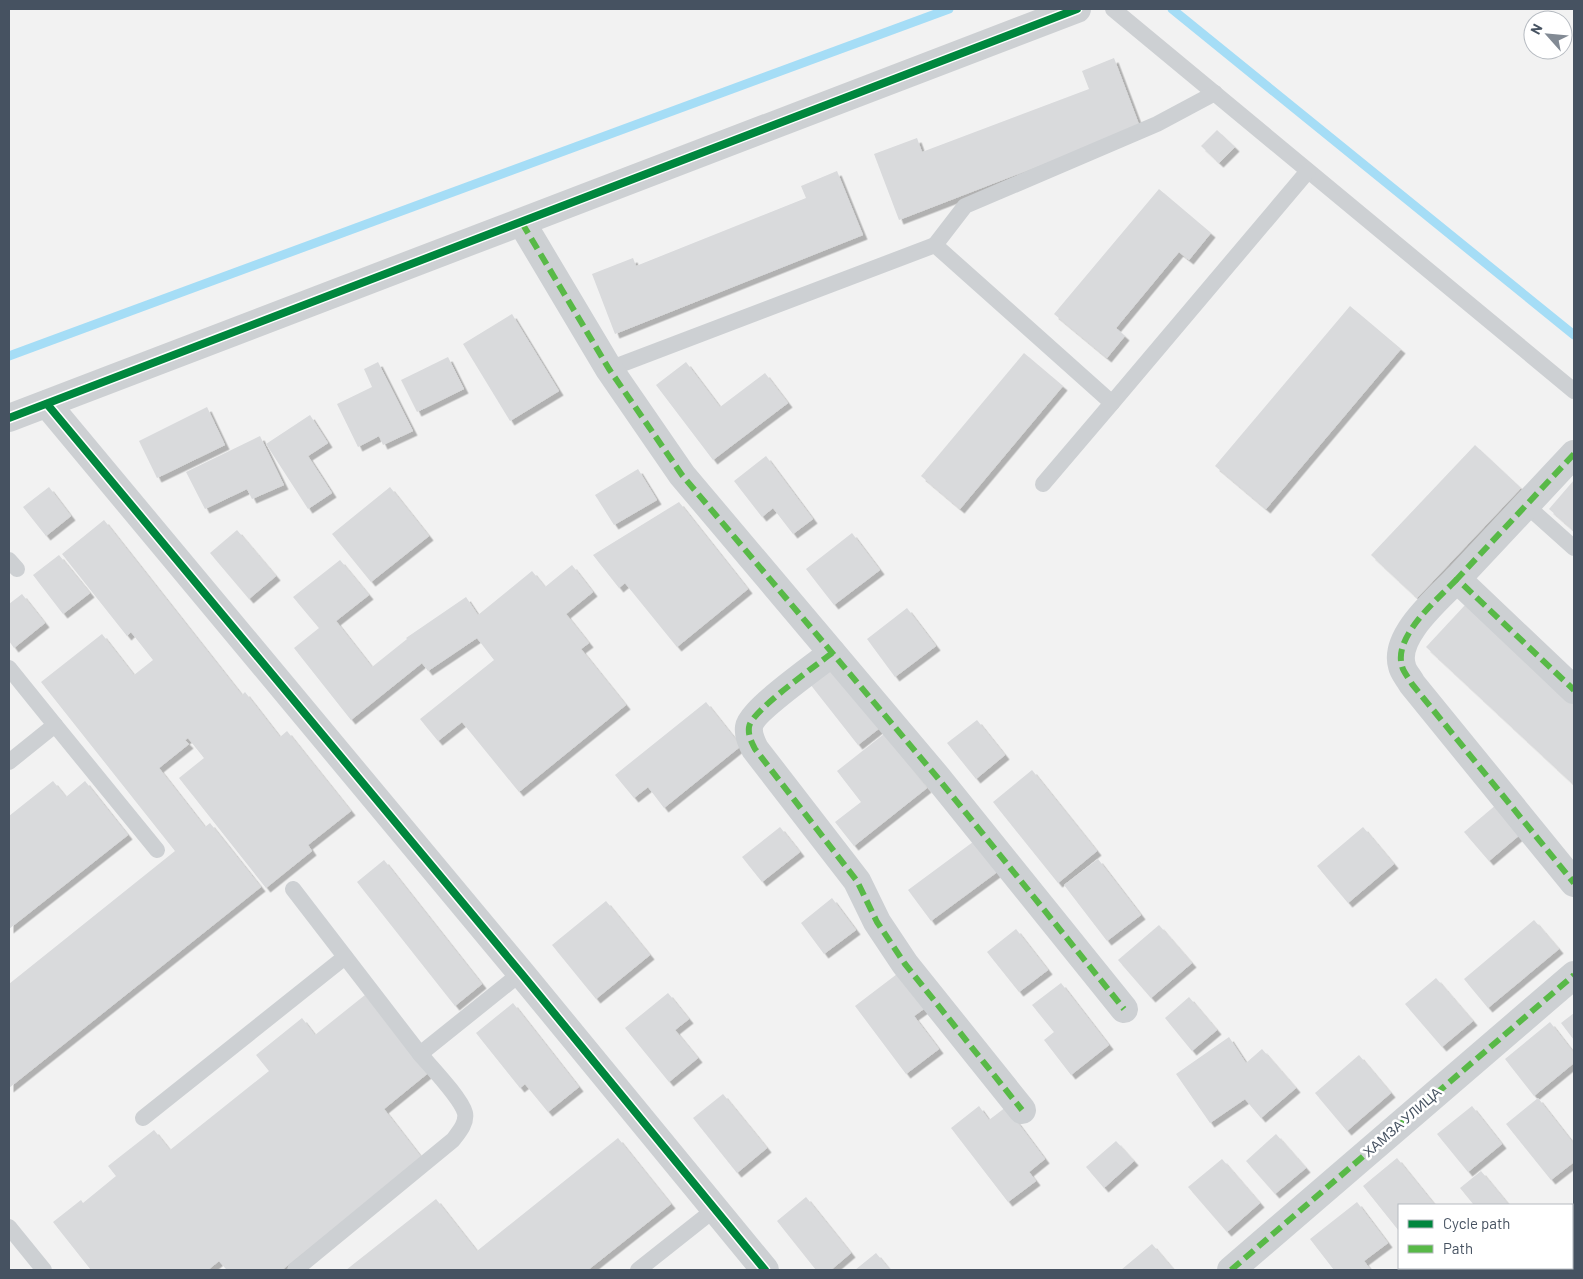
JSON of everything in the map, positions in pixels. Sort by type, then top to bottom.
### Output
[{"type":"street","points":[[9,418],[1077,9]]},
{"type":"street","points":[[522,222],[608,369],[682,475],[937,777],[1124,1009]]},
{"type":"street","points":[[47,404],[521,973],[764,1270]]},
{"type":"street","points":[[1574,454],[1417,621],[1402,644],[1401,666],[1412,684],[1574,884]]},
{"type":"street","points":[[1457,579],[1574,690]]},
{"type":"street","points":[[832,653],[758,712],[749,725],[749,738],[755,749],[857,881],[877,922],[905,964],[1022,1110]]},
{"type":"street","name":"ХАМЗА УЛИЦА","points":[[1231,1270],[1574,975]]},
{"type":"lane","points":[[1113,9],[1574,391]]},
{"type":"lane","points":[[608,369],[935,245],[965,206],[1157,124],[1215,93]]},
{"type":"lane","points":[[1043,484],[1308,171]]},
{"type":"lane","points":[[935,245],[1112,403]]},
{"type":"lane","points":[[1526,506],[1574,548]]},
{"type":"lane","points":[[9,668],[157,850]]},
{"type":"lane","points":[[9,762],[55,725]]},
{"type":"lane","points":[[293,889],[420,1054],[459,1101],[465,1114],[463,1127],[453,1140],[295,1270]]},
{"type":"lane","points":[[143,1118],[345,957]]},
{"type":"lane","points":[[420,1054],[521,973]]},
{"type":"lane","points":[[638,1270],[715,1209]]},
{"type":"lane","points":[[9,1227],[44,1270]]},
{"type":"building","points":[[1114,58],[1140,127],[899,220],[874,154],[917,138],[922,152],[1089,89],[1082,71]]},
{"type":"building","points":[[1217,130],[1235,147],[1219,163],[1201,146]]},
{"type":"building","points":[[837,171],[863,235],[615,334],[592,274],[633,258],[636,266],[806,198],[801,186]]},
{"type":"building","points":[[1159,189],[1211,233],[1189,260],[1179,252],[1116,328],[1125,336],[1107,358],[1054,314]]},
{"type":"building","points":[[1350,306],[1401,349],[1266,509],[1215,466]]},
{"type":"building","points":[[512,314],[559,391],[510,421],[463,344]]},
{"type":"building","points":[[1024,353],[1063,386],[960,509],[921,476]]},
{"type":"building","points":[[448,357],[464,389],[417,412],[401,380]]},
{"type":"building","points":[[378,362],[413,431],[383,445],[379,436],[358,447],[337,404],[372,387],[364,369]]},
{"type":"building","points":[[686,362],[720,407],[765,373],[788,403],[713,460],[656,385]]},
{"type":"building","points":[[207,407],[225,445],[157,478],[139,441]]},
{"type":"building","points":[[310,415],[328,443],[308,456],[332,493],[308,509],[266,444]]},
{"type":"building","points":[[260,436],[284,485],[252,499],[247,489],[205,509],[186,472]]},
{"type":"building","points":[[1475,445],[1521,488],[1417,598],[1371,555]]},
{"type":"building","points":[[766,456],[813,519],[793,534],[773,508],[762,517],[734,481]]},
{"type":"building","points":[[638,469],[657,500],[614,525],[595,495]]},
{"type":"building","points":[[1574,480],[1574,531],[1549,509]]},
{"type":"building","points":[[49,487],[71,516],[46,536],[23,507]]},
{"type":"building","points":[[390,487],[429,536],[371,582],[332,534]]},
{"type":"building","points":[[679,502],[748,589],[677,647],[625,583],[619,588],[593,555]]},
{"type":"building","points":[[104,520],[242,695],[245,692],[280,737],[287,731],[351,811],[308,845],[312,851],[266,888],[179,778],[204,758],[188,738],[185,740],[189,744],[159,768],[205,827],[210,823],[261,887],[9,1088],[9,984],[175,851],[41,682],[102,634],[134,675],[153,660],[131,632],[127,636],[62,554]]},
{"type":"building","points":[[237,530],[276,576],[249,599],[210,553]]},
{"type":"building","points":[[852,533],[880,570],[834,605],[806,569]]},
{"type":"building","points":[[59,555],[90,593],[63,614],[33,575]]},
{"type":"building","points":[[340,560],[369,595],[336,621],[372,667],[406,638],[466,597],[478,615],[532,571],[545,587],[572,565],[593,592],[566,614],[589,643],[581,649],[626,705],[519,792],[462,722],[438,741],[420,719],[494,660],[477,638],[428,671],[422,663],[351,720],[294,648],[319,628],[293,597]]},
{"type":"building","points":[[22,594],[45,623],[14,648],[9,641],[9,604]]},
{"type":"building","points":[[1466,604],[1574,704],[1574,785],[1426,647]]},
{"type":"building","points":[[907,608],[936,646],[895,677],[867,639]]},
{"type":"building","points":[[833,666],[881,727],[858,745],[810,684]]},
{"type":"building","points":[[706,702],[741,746],[664,808],[648,787],[634,798],[615,775]]},
{"type":"building","points":[[977,720],[1005,755],[976,779],[947,743]]},
{"type":"building","points":[[884,734],[927,788],[854,846],[835,822],[861,802],[837,771]]},
{"type":"building","points":[[1032,770],[1097,851],[1058,883],[993,802]]},
{"type":"building","points":[[53,781],[66,797],[85,781],[128,835],[9,929],[9,816]]},
{"type":"building","points":[[1497,804],[1522,833],[1489,861],[1464,832]]},
{"type":"building","points":[[780,827],[800,852],[762,882],[742,857]]},
{"type":"building","points":[[1363,827],[1394,864],[1348,903],[1317,866]]},
{"type":"building","points":[[977,839],[1000,870],[931,921],[908,890]]},
{"type":"building","points":[[1098,859],[1141,915],[1107,941],[1064,885]]},
{"type":"building","points":[[384,860],[482,984],[455,1006],[357,882]]},
{"type":"building","points":[[832,898],[856,930],[824,954],[801,923]]},
{"type":"building","points":[[606,901],[650,955],[596,999],[552,945]]},
{"type":"building","points":[[1534,920],[1559,949],[1488,1008],[1464,979]]},
{"type":"building","points":[[1159,925],[1192,963],[1151,998],[1118,960]]},
{"type":"building","points":[[1016,929],[1048,970],[1019,992],[987,952]]},
{"type":"building","points":[[901,971],[928,1006],[914,1016],[939,1049],[906,1074],[855,1006]]},
{"type":"building","points":[[1436,978],[1473,1021],[1442,1047],[1405,1004]]},
{"type":"building","points":[[1061,983],[1109,1045],[1071,1075],[1044,1040],[1054,1032],[1032,1005]]},
{"type":"building","points":[[668,993],[689,1019],[675,1030],[698,1058],[669,1082],[625,1028]]},
{"type":"building","points":[[365,995],[427,1074],[384,1109],[422,1158],[282,1270],[227,1270],[219,1261],[208,1270],[91,1270],[53,1222],[81,1200],[83,1203],[116,1176],[108,1166],[154,1130],[170,1150],[269,1071],[256,1055],[302,1018],[315,1035]]},
{"type":"building","points":[[1189,997],[1217,1030],[1192,1051],[1165,1018]]},
{"type":"building","points":[[513,1003],[579,1087],[548,1112],[525,1084],[520,1088],[476,1033]]},
{"type":"building","points":[[1574,1013],[1574,1040],[1561,1023]]},
{"type":"building","points":[[1550,1022],[1574,1053],[1574,1063],[1534,1096],[1505,1059]]},
{"type":"building","points":[[1229,1037],[1246,1063],[1262,1049],[1296,1088],[1261,1118],[1245,1099],[1210,1123],[1176,1074]]},
{"type":"building","points":[[1359,1055],[1391,1093],[1347,1131],[1315,1093]]},
{"type":"building","points":[[723,1094],[767,1148],[737,1173],[693,1118]]},
{"type":"building","points":[[1538,1098],[1574,1144],[1574,1162],[1551,1180],[1506,1124]]},
{"type":"building","points":[[979,1106],[989,1120],[1006,1107],[1045,1159],[1029,1172],[1036,1181],[1008,1202],[951,1128]]},
{"type":"building","points":[[1472,1106],[1502,1144],[1468,1172],[1437,1134]]},
{"type":"building","points":[[1276,1134],[1306,1168],[1275,1194],[1246,1161]]},
{"type":"building","points":[[618,1138],[671,1204],[588,1270],[346,1270],[436,1199],[477,1251]]},
{"type":"building","points":[[1116,1141],[1134,1161],[1104,1188],[1086,1167]]},
{"type":"building","points":[[1397,1158],[1434,1204],[1398,1204],[1398,1230],[1363,1186]]},
{"type":"building","points":[[1222,1159],[1260,1203],[1227,1232],[1188,1187]]},
{"type":"building","points":[[1481,1171],[1508,1204],[1473,1204],[1460,1188]]},
{"type":"building","points":[[806,1197],[851,1253],[831,1270],[816,1270],[777,1221]]},
{"type":"building","points":[[1357,1202],[1388,1243],[1364,1261],[1371,1270],[1334,1270],[1310,1239]]},
{"type":"building","points":[[1152,1244],[1174,1270],[1121,1270]]},
{"type":"building","points":[[876,1253],[890,1270],[855,1270]]},
{"type":"waterway","points":[[9,356],[949,9]]},
{"type":"waterway","points":[[1172,9],[1574,335]]},
{"type":"marked path","points":[[522,223],[609,369],[682,475],[937,777],[1124,1009]]},
{"type":"marked path","points":[[1574,454],[1457,579],[1574,690]]},
{"type":"marked path","points":[[1457,579],[1429,607],[1410,631],[1401,654],[1403,668],[1412,684],[1574,883]]},
{"type":"marked path","points":[[832,653],[761,710],[749,727],[751,741],[755,749],[857,881],[877,922],[905,964],[1022,1110]]},
{"type":"marked path","points":[[1231,1270],[1574,975]]},
{"type":"cycle path","points":[[9,418],[1077,9]]},
{"type":"cycle path","points":[[47,404],[521,973],[765,1270]]}]
